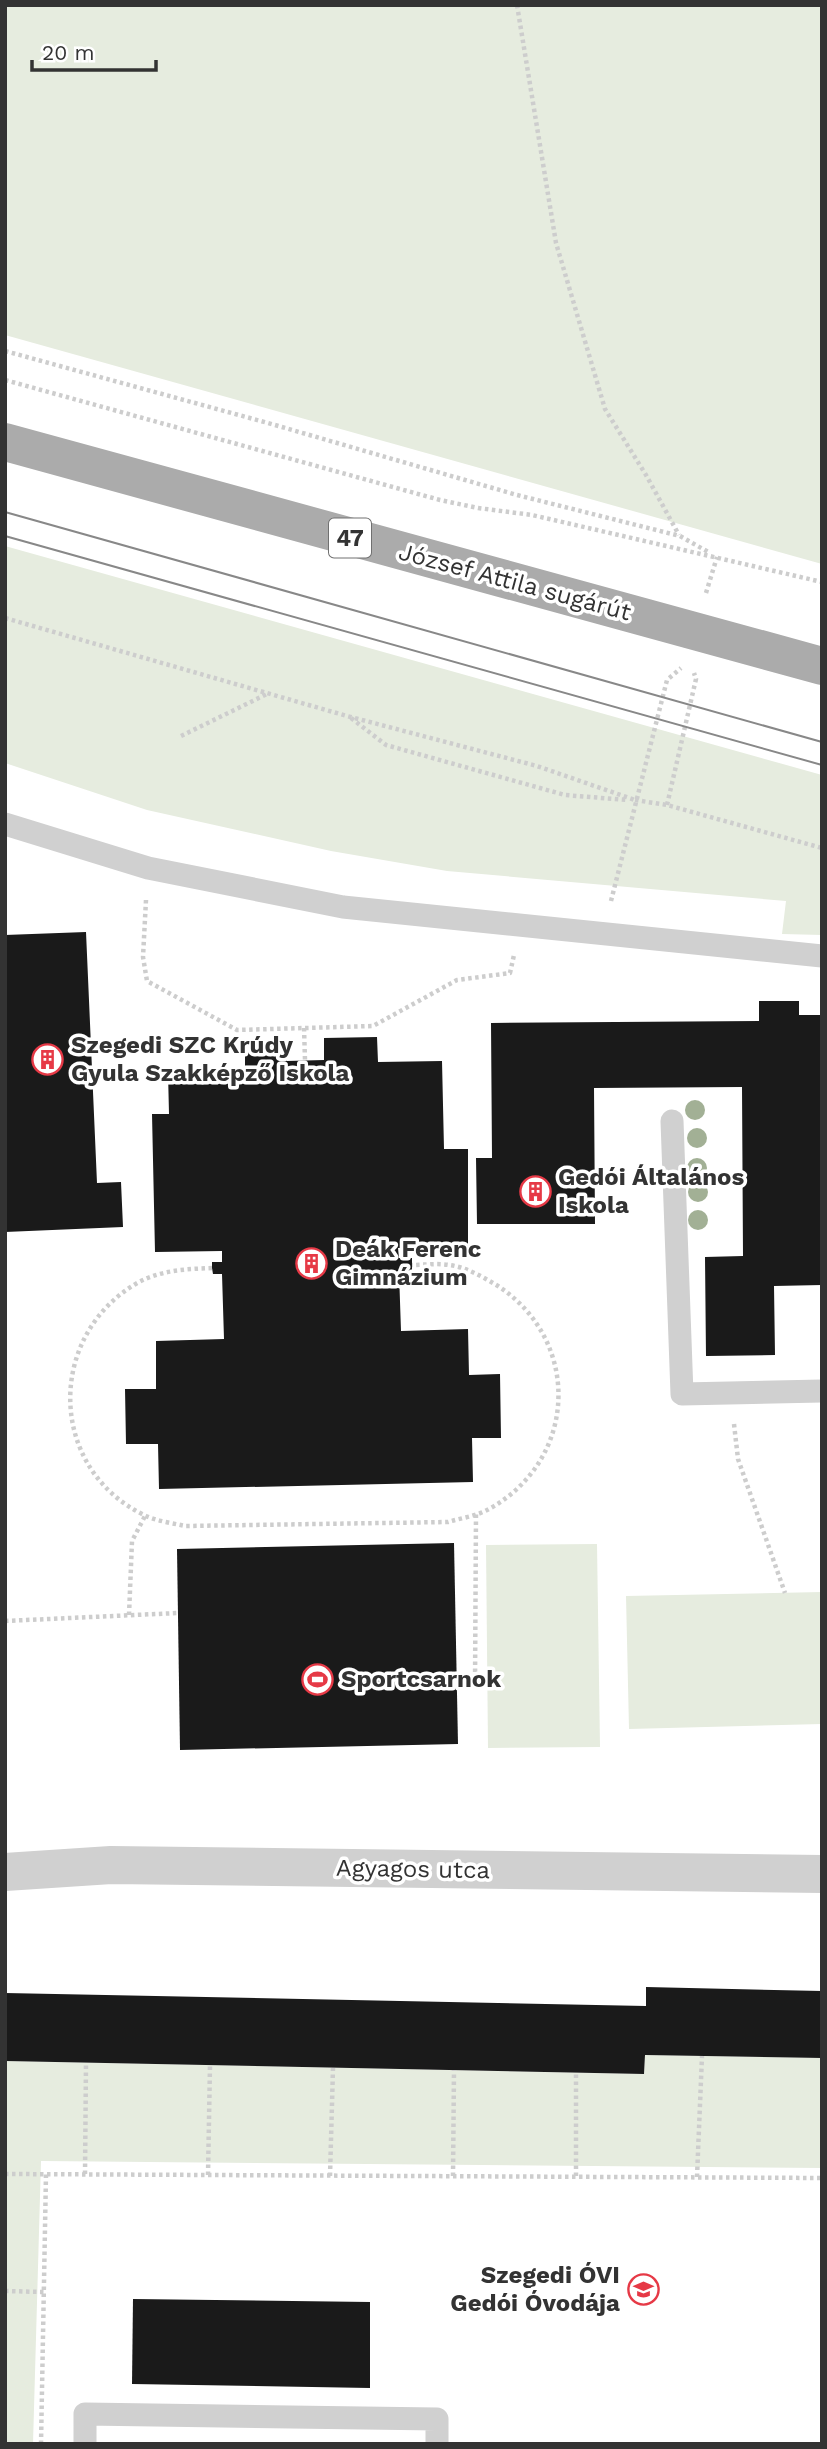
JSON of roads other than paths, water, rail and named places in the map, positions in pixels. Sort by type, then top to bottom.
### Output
[{"type":"main road","name":"József Attila sugárút","points":[[5,442],[822,666]]},
{"type":"street","name":"Agyagos utca","points":[[5,1872],[111,1865],[822,1874]]},
{"type":"lane","points":[[5,824],[148,868],[343,907],[822,956]]},
{"type":"lane","points":[[672,1121],[682,1394],[822,1391]]},
{"type":"lane","points":[[85,2444],[85,2414],[437,2419],[437,2444]]},
{"type":"tram line","points":[[5,512],[822,742]]},
{"type":"tram line","points":[[5,536],[822,765]]},
{"type":"place","name":"Szegedi SZC Krúdy Gyula Szakképző Iskola","points":[[48,1059]]},
{"type":"place","name":"Gedói Általános Iskola","points":[[535,1191]]},
{"type":"place","name":"Deák Ferenc Gimnázium","points":[[312,1263]]},
{"type":"place","name":"Sportcsarnok","points":[[318,1679]]},
{"type":"place","name":"Szegedi ÓVI Gedói Óvodája","points":[[643,2289]]}]
